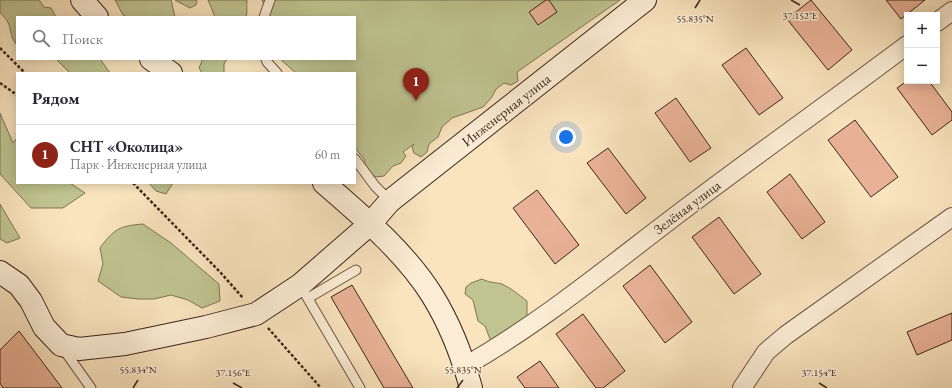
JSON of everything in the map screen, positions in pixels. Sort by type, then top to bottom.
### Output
[{"type":"street","points":[[82,0],[95,16]]},
{"type":"street","name":"Инженерная улица","points":[[61,345],[79,349],[125,344],[206,327],[256,314],[304,292],[370,224],[390,201],[645,0]]},
{"type":"street","points":[[940,20],[952,10]]},
{"type":"street","name":"Зелёная улица","points":[[465,366],[520,333],[698,198],[904,47]]},
{"type":"street","points":[[152,60],[170,72]]},
{"type":"street","points":[[325,184],[370,224],[418,276],[432,295],[457,343],[471,388]]},
{"type":"street","points":[[742,388],[766,352],[786,335],[952,217]]},
{"type":"street","points":[[0,273],[19,285],[32,301],[44,327],[61,345]]},
{"type":"lane","points":[[264,16],[270,0]]},
{"type":"lane","points":[[266,60],[276,72]]},
{"type":"lane","points":[[356,160],[375,186],[390,201]]},
{"type":"lane","points":[[356,270],[304,292],[360,388]]},
{"type":"lane","points":[[61,345],[91,388]]},
{"type":"path","points":[[0,48],[24,72]]},
{"type":"path","points":[[0,83],[16,94]]},
{"type":"path","points":[[134,184],[221,273],[321,388]]},
{"type":"green space","points":[[0,0],[39,0],[44,7],[51,8],[55,16],[16,16],[16,44],[13,40],[9,24],[0,13]]},
{"type":"green space","points":[[115,0],[171,0],[175,16],[125,16]]},
{"type":"green space","points":[[175,0],[197,0],[196,5],[190,8]]},
{"type":"green space","points":[[208,0],[247,0],[246,16],[215,16]]},
{"type":"green space","points":[[262,0],[620,0],[517,72],[518,81],[511,85],[504,83],[496,89],[492,97],[483,107],[452,118],[442,127],[438,137],[429,144],[427,152],[421,157],[414,153],[412,147],[414,144],[403,152],[406,156],[401,163],[393,166],[384,176],[376,177],[367,171],[364,159],[356,149],[356,72],[295,72],[281,60],[356,60],[356,16],[270,16]]},
{"type":"green space","points":[[57,60],[101,60],[109,72],[69,72]]},
{"type":"green space","points":[[201,60],[226,60],[224,64],[224,72],[201,72],[199,68],[202,61]]},
{"type":"green space","points":[[0,113],[13,143],[16,139],[16,184],[72,184],[85,193],[63,208],[31,208],[0,174]]},
{"type":"green space","points":[[150,184],[172,184],[166,194],[156,191]]},
{"type":"green space","points":[[0,204],[20,238],[7,243],[0,239]]},
{"type":"green space","points":[[143,224],[171,243],[219,284],[220,301],[202,308],[188,300],[171,295],[154,299],[121,297],[98,281],[103,264],[100,248],[113,233],[123,227]]},
{"type":"green space","points":[[482,279],[502,284],[527,301],[527,315],[533,322],[498,348],[490,339],[485,326],[478,321],[473,300],[465,294],[466,287],[471,283]]},
{"type":"building","points":[[546,0],[549,0],[557,12],[538,25],[529,12]]},
{"type":"building","points":[[811,0],[852,50],[828,70],[787,19]]},
{"type":"building","points":[[886,0],[925,0],[910,12],[904,12],[904,17],[901,19]]},
{"type":"building","points":[[746,48],[783,98],[759,115],[722,65]]},
{"type":"building","points":[[904,83],[931,84],[952,112],[952,120],[932,135],[897,88]]},
{"type":"building","points":[[676,98],[711,148],[690,162],[655,113]]},
{"type":"building","points":[[855,120],[898,177],[871,197],[828,140]]},
{"type":"building","points":[[608,148],[646,198],[626,214],[587,163]]},
{"type":"building","points":[[790,174],[825,222],[802,239],[767,192]]},
{"type":"building","points":[[537,190],[579,245],[555,264],[513,208]]},
{"type":"building","points":[[719,217],[761,274],[734,294],[692,237]]},
{"type":"building","points":[[650,265],[692,322],[665,343],[623,286]]},
{"type":"building","points":[[352,285],[413,388],[384,388],[331,297]]},
{"type":"building","points":[[952,313],[952,340],[917,355],[907,332]]},
{"type":"building","points":[[583,314],[625,371],[603,388],[596,388],[556,334]]},
{"type":"building","points":[[19,331],[62,388],[3,388],[0,383],[0,350]]},
{"type":"building","points":[[540,361],[559,388],[525,388],[517,377]]},
{"type":"place","name":"СНТ «Околица»","points":[[416,101]]}]
